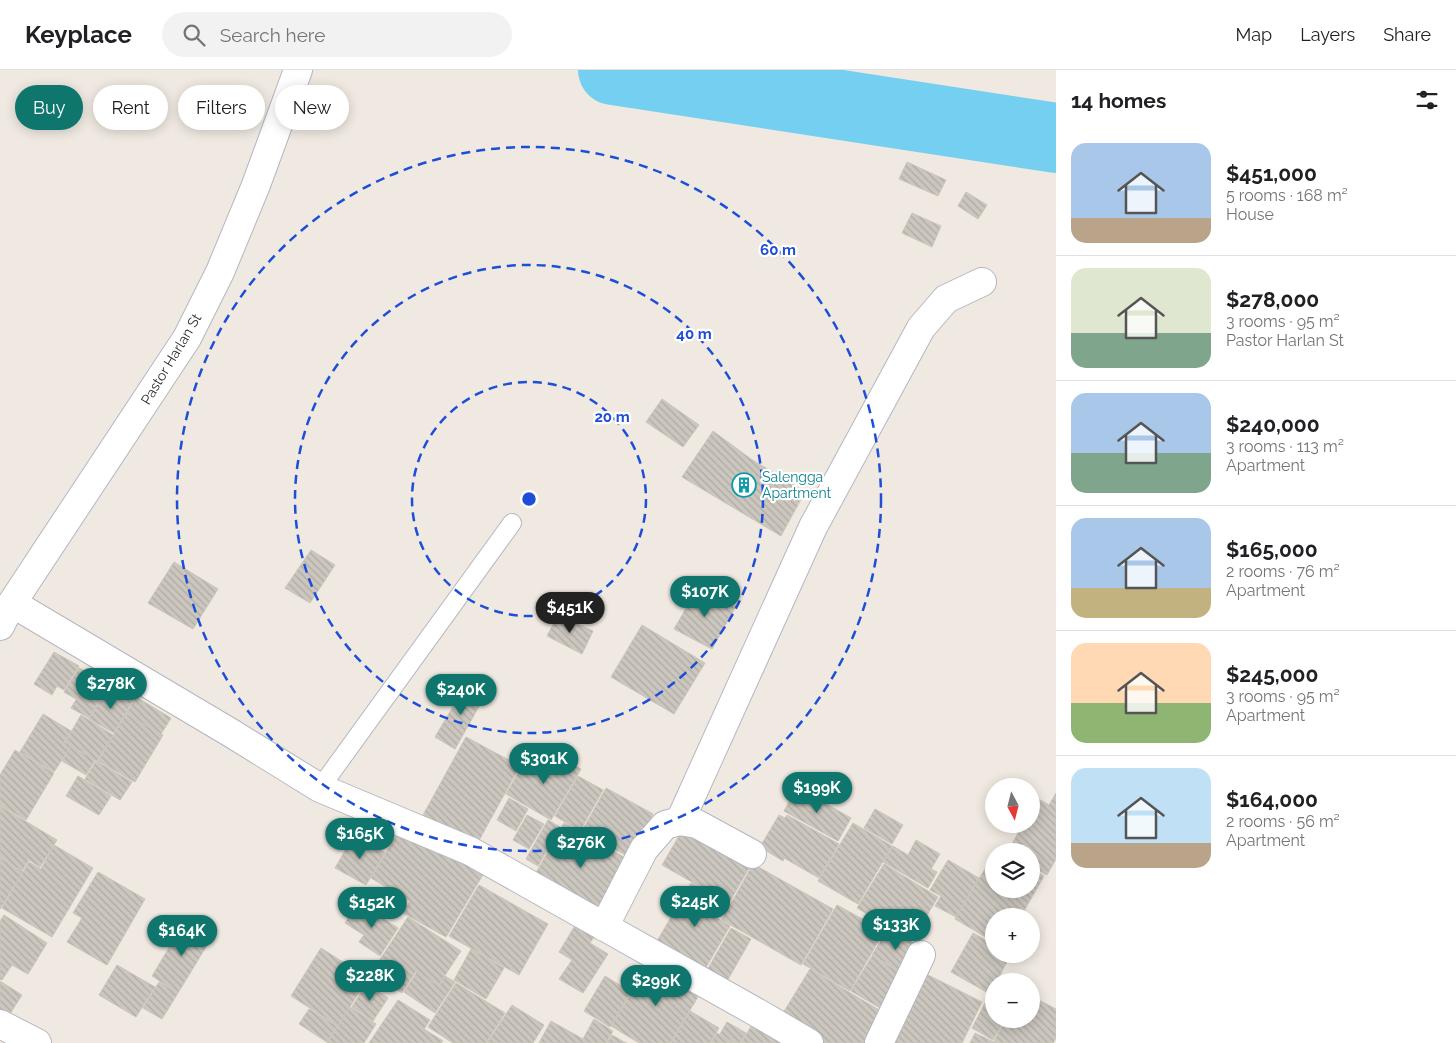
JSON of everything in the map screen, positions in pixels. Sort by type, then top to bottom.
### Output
[{"type":"street","name":"Pastor Harlan St","points":[[6,614],[187,338],[220,272],[256,185],[298,70]]},
{"type":"street","points":[[680,821],[813,527],[921,328],[946,299],[982,282]]},
{"type":"street","points":[[6,614],[232,733],[320,788],[470,851],[809,1043]]},
{"type":"street","points":[[604,927],[644,849],[665,825],[680,821],[697,824],[752,854]]},
{"type":"street","points":[[879,1043],[921,955]]},
{"type":"street","points":[[0,1024],[37,1043]]},
{"type":"lane","points":[[320,788],[512,523]]},
{"type":"building","points":[[907,162],[946,180],[938,196],[899,179]]},
{"type":"building","points":[[966,192],[987,205],[978,219],[958,206]]},
{"type":"building","points":[[912,213],[941,226],[932,247],[902,233]]},
{"type":"building","points":[[662,399],[699,425],[683,447],[646,422]]},
{"type":"building","name":"Salengga Apartment","points":[[713,431],[751,459],[805,492],[781,536],[682,477]]},
{"type":"building","points":[[311,550],[335,565],[310,603],[285,588]]},
{"type":"building","points":[[174,562],[218,589],[193,629],[148,603]]},
{"type":"building","points":[[699,586],[736,606],[712,649],[674,629]]},
{"type":"building","points":[[558,615],[593,631],[582,654],[547,636]]},
{"type":"building","points":[[642,625],[705,663],[674,714],[611,677]]},
{"type":"building","points":[[54,652],[79,666],[64,690],[57,686],[52,695],[34,684]]},
{"type":"building","points":[[79,668],[90,674],[76,699],[64,692]]},
{"type":"building","points":[[91,675],[108,685],[89,718],[71,708]]},
{"type":"building","points":[[467,683],[486,694],[455,749],[435,737]]},
{"type":"building","points":[[109,686],[133,700],[114,733],[89,719]]},
{"type":"building","points":[[136,697],[171,718],[161,734],[126,714]]},
{"type":"building","points":[[43,714],[71,731],[64,742],[71,746],[54,772],[20,752]]},
{"type":"building","points":[[126,714],[163,735],[135,782],[98,761]]},
{"type":"building","points":[[81,715],[113,735],[97,761],[65,742]]},
{"type":"building","points":[[466,737],[520,766],[477,844],[423,815]]},
{"type":"building","points":[[71,746],[95,760],[86,775],[62,761]]},
{"type":"building","points":[[15,750],[54,773],[26,820],[0,805],[0,775]]},
{"type":"building","points":[[553,753],[581,769],[551,820],[506,794],[526,759],[543,769]]},
{"type":"building","points":[[96,761],[132,782],[120,800],[85,779]]},
{"type":"building","points":[[78,776],[111,796],[99,815],[66,796]]},
{"type":"building","points":[[578,776],[603,790],[580,831],[555,816]]},
{"type":"building","points":[[797,787],[851,818],[838,841],[784,811]]},
{"type":"building","points":[[606,788],[653,814],[629,857],[582,831]]},
{"type":"building","points":[[1056,793],[1056,859],[1047,875],[1040,871],[1040,843],[1012,843],[1018,833],[1040,833],[1040,800],[1049,805]]},
{"type":"building","points":[[509,798],[528,809],[516,831],[497,820]]},
{"type":"building","points":[[0,806],[57,840],[40,867],[29,860],[22,871],[0,857]]},
{"type":"building","points":[[875,809],[903,825],[892,844],[864,828]]},
{"type":"building","points":[[527,815],[544,824],[529,849],[513,840]]},
{"type":"building","points":[[779,815],[785,818],[787,815],[839,844],[819,878],[784,858],[783,861],[760,847]]},
{"type":"building","points":[[548,820],[560,827],[538,866],[526,859]]},
{"type":"building","points":[[564,823],[629,860],[598,914],[533,878]]},
{"type":"building","points":[[853,823],[892,846],[858,904],[818,881]]},
{"type":"building","points":[[686,824],[752,863],[729,903],[662,865]]},
{"type":"building","points":[[402,826],[484,873],[446,937],[403,913],[410,901],[371,878]]},
{"type":"building","points":[[354,835],[385,853],[366,885],[335,868]]},
{"type":"building","points":[[916,840],[940,854],[931,869],[937,872],[928,888],[883,862],[893,846],[908,855]]},
{"type":"building","points":[[54,845],[93,868],[52,937],[2,908],[29,862],[41,869]]},
{"type":"building","points":[[0,858],[23,872],[0,909]]},
{"type":"building","points":[[948,860],[979,878],[956,917],[935,906],[941,896],[930,890]]},
{"type":"building","points":[[753,864],[833,909],[801,965],[722,920]]},
{"type":"building","points":[[884,864],[938,897],[912,940],[857,908]]},
{"type":"building","points":[[985,869],[985,898],[1031,898],[1026,908],[985,908],[985,937],[955,919]]},
{"type":"building","points":[[98,872],[145,899],[107,965],[67,942],[82,918],[73,913]]},
{"type":"building","points":[[1040,874],[1044,876],[1040,883]]},
{"type":"building","points":[[691,883],[718,898],[710,914],[730,926],[705,969],[657,941]]},
{"type":"building","points":[[479,885],[548,924],[519,975],[449,936]]},
{"type":"building","points":[[358,903],[398,928],[380,956],[359,942],[364,935],[345,923]]},
{"type":"building","points":[[837,905],[884,931],[850,991],[803,964]]},
{"type":"building","points":[[4,915],[47,943],[28,974],[12,965],[2,980],[0,979],[0,921]]},
{"type":"building","points":[[408,917],[461,951],[438,986],[416,971],[402,993],[371,973]]},
{"type":"building","points":[[579,919],[598,931],[590,943],[608,954],[583,993],[559,979],[572,960],[559,952]]},
{"type":"building","points":[[185,921],[212,937],[178,993],[152,976]]},
{"type":"building","points":[[731,928],[751,939],[726,983],[706,972]]},
{"type":"building","points":[[889,928],[920,947],[904,974],[872,955]]},
{"type":"building","points":[[973,933],[985,940],[985,963],[1006,963],[1001,973],[985,973],[985,991],[951,972]]},
{"type":"building","points":[[321,948],[368,978],[338,1026],[291,996]]},
{"type":"building","points":[[471,949],[504,968],[486,999],[454,980]]},
{"type":"building","points":[[872,956],[908,977],[887,1012],[851,991]]},
{"type":"building","points":[[651,961],[701,992],[670,1043],[639,1043],[611,1026]]},
{"type":"building","points":[[117,965],[155,987],[136,1017],[99,995]]},
{"type":"building","points":[[810,969],[886,1014],[869,1043],[822,1043],[780,1018]]},
{"type":"building","points":[[417,972],[439,986],[445,976],[455,982],[435,1013],[404,992]]},
{"type":"building","points":[[924,973],[982,1002],[962,1043],[889,1043]]},
{"type":"building","points":[[605,976],[631,992],[610,1027],[584,1011]]},
{"type":"building","points":[[0,981],[22,995],[8,1017],[0,1012]]},
{"type":"building","points":[[159,982],[178,993],[162,1019],[143,1008]]},
{"type":"building","points":[[456,983],[505,1013],[486,1043],[453,1043],[428,1027]]},
{"type":"building","points":[[366,984],[388,998],[373,1021],[352,1007]]},
{"type":"building","points":[[398,1000],[430,1020],[424,1029],[443,1041],[441,1043],[369,1043]]},
{"type":"building","points":[[1040,1001],[1056,1009],[1056,1038],[1053,1043],[998,1043],[994,1041],[1001,1028],[1040,1028]]},
{"type":"building","points":[[985,1003],[985,1028],[1000,1028],[993,1040],[972,1028]]},
{"type":"building","points":[[512,1005],[544,1025],[533,1043],[487,1043]]},
{"type":"building","points":[[350,1007],[376,1024],[364,1043],[327,1043]]},
{"type":"building","points":[[309,1009],[337,1026],[327,1042],[299,1024]]},
{"type":"building","points":[[690,1011],[719,1028],[710,1043],[671,1043]]},
{"type":"building","points":[[594,1019],[613,1031],[606,1043],[539,1043],[551,1021],[583,1039]]},
{"type":"building","points":[[727,1022],[746,1033],[740,1043],[734,1043],[720,1034]]},
{"type":"building","points":[[753,1023],[786,1043],[741,1043]]},
{"type":"building","points":[[717,1033],[734,1043],[711,1043]]},
{"type":"building","points":[[975,1033],[996,1043],[970,1043]]},
{"type":"building","points":[[612,1035],[626,1043],[607,1043]]},
{"type":"waterway","points":[[613,70],[1056,138]]},
{"type":"place","name":"Salengga Apartment","points":[[744,485]]}]
